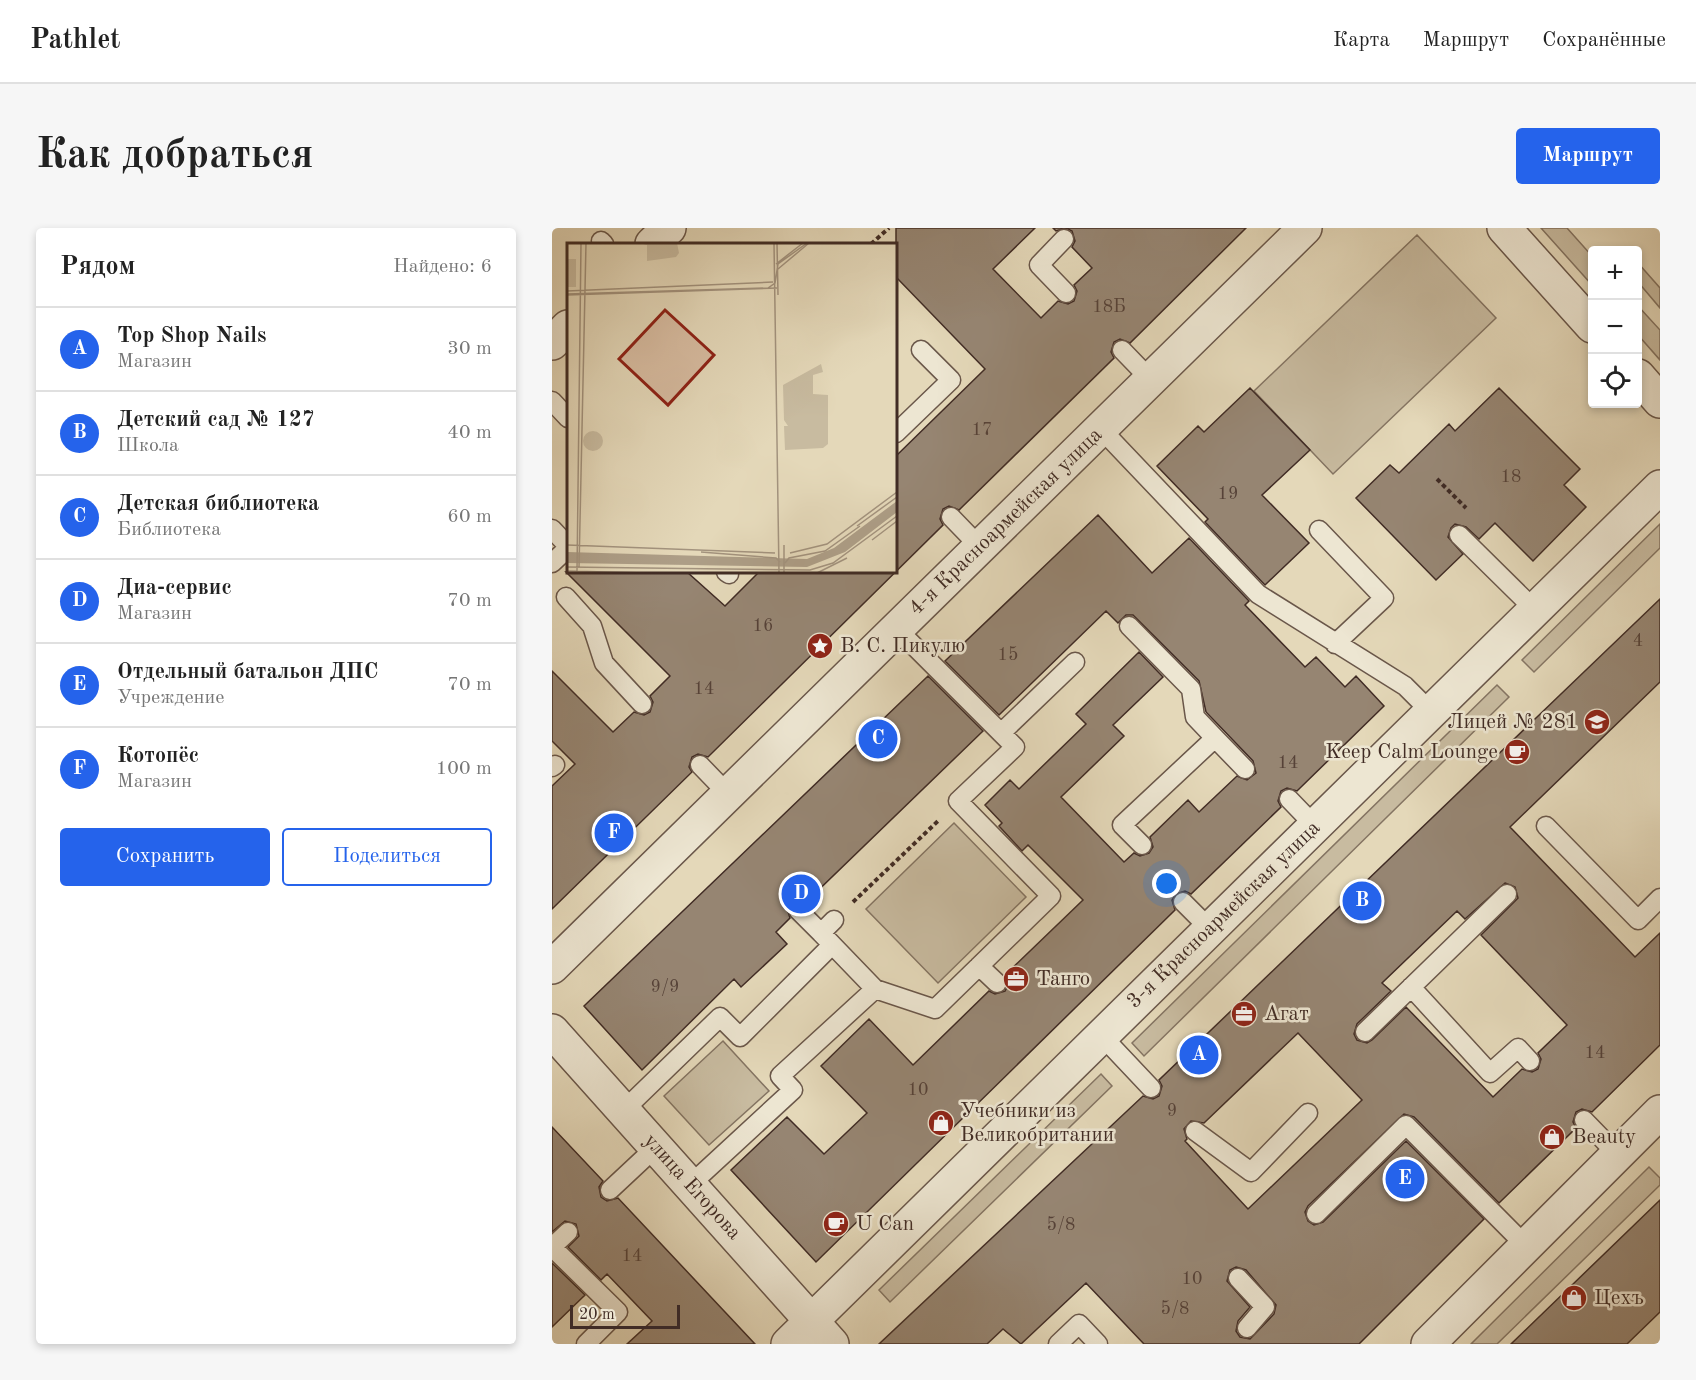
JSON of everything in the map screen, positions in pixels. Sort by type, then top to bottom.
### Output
[{"type":"street","points":[[653,243],[669,228]]},
{"type":"street","name":"4-я Красноармейская улица","points":[[552,967],[1305,228]]},
{"type":"street","points":[[1504,228],[1588,320]]},
{"type":"street","points":[[552,343],[567,328]]},
{"type":"street","points":[[1642,381],[1660,401]]},
{"type":"street","name":"3-я Красноармейская улица","points":[[788,1344],[822,1332],[1101,1035],[1660,487]]},
{"type":"street","name":"улица Егорова","points":[[552,1031],[822,1332]]},
{"type":"street","points":[[1428,1344],[1617,1154],[1655,1127]]},
{"type":"lane","points":[[1064,239],[1039,265],[1066,293]]},
{"type":"lane","points":[[897,432],[951,380],[921,350]]},
{"type":"lane","points":[[1122,350],[1151,380]]},
{"type":"lane","points":[[552,401],[567,417]]},
{"type":"lane","points":[[1101,429],[1258,594],[1405,686],[1431,712]]},
{"type":"lane","points":[[951,518],[980,547]]},
{"type":"lane","points":[[552,529],[567,546]]},
{"type":"lane","points":[[1319,530],[1384,598],[1335,644]]},
{"type":"lane","points":[[1459,535],[1535,610]]},
{"type":"lane","points":[[552,563],[567,548]]},
{"type":"lane","points":[[566,597],[592,626],[604,663],[642,704]]},
{"type":"lane","points":[[1129,626],[1191,689],[1195,717],[1245,769]]},
{"type":"lane","points":[[798,910],[829,933],[875,989],[935,1009],[1051,896],[958,801],[1015,747],[897,628]]},
{"type":"lane","points":[[1001,733],[1075,662]]},
{"type":"lane","points":[[1142,845],[1122,825],[1215,738]]},
{"type":"lane","points":[[700,765],[728,794]]},
{"type":"lane","points":[[1289,799],[1315,826]]},
{"type":"lane","points":[[1546,826],[1638,920],[1660,898]]},
{"type":"lane","points":[[1365,1032],[1507,894]]},
{"type":"lane","points":[[1183,902],[1210,929]]},
{"type":"lane","points":[[623,1111],[720,1017],[740,1036],[829,933]]},
{"type":"lane","points":[[980,966],[997,983]]},
{"type":"lane","points":[[1411,987],[1490,1073],[1518,1048],[1530,1061]]},
{"type":"lane","points":[[690,1185],[793,1089],[780,1076],[875,989]]},
{"type":"lane","points":[[1101,1035],[1151,1088]]},
{"type":"lane","points":[[1195,1131],[1251,1172],[1308,1113]]},
{"type":"lane","points":[[1584,1120],[1617,1154]]},
{"type":"lane","points":[[1316,1214],[1406,1125],[1526,1246]]},
{"type":"lane","points":[[610,1190],[656,1147]]},
{"type":"lane","points":[[568,1232],[552,1247],[618,1312],[586,1344]]},
{"type":"lane","points":[[1238,1278],[1265,1307],[1247,1328]]},
{"type":"lane","points":[[1058,1344],[1079,1324],[1098,1344]]},
{"type":"path","points":[[872,243],[889,228]]},
{"type":"path","points":[[829,933],[958,801]]},
{"type":"shaded area","points":[[1541,228],[1567,228],[1588,252],[1588,281]]},
{"type":"shaded area","points":[[1417,235],[1496,318],[1333,474],[1254,391]]},
{"type":"shaded area","points":[[1642,268],[1660,288],[1660,308],[1642,287]]},
{"type":"shaded area","points":[[1642,310],[1660,330],[1660,360],[1642,340]]},
{"type":"shaded area","points":[[1660,524],[1660,548],[1534,672],[1522,660]]},
{"type":"shaded area","points":[[1497,685],[1509,697],[1144,1056],[1132,1043]]},
{"type":"shaded area","points":[[954,823],[1026,897],[938,983],[866,909]]},
{"type":"shaded area","points":[[723,1041],[769,1091],[709,1145],[664,1096]]},
{"type":"shaded area","points":[[1101,1074],[1112,1086],[890,1302],[879,1290]]},
{"type":"shaded area","points":[[1649,1167],[1660,1178],[1660,1185],[1497,1344],[1471,1344]]},
{"type":"building","points":[[896,228],[1035,228],[993,269],[1041,318],[1058,301],[1068,304],[1074,301],[1077,291],[1074,285],[1092,268],[1072,247],[1075,241],[1072,231],[1066,228],[1246,228],[1130,343],[1120,339],[1114,342],[1111,352],[1114,358],[959,510],[949,506],[943,509],[940,519],[943,525],[897,570],[897,455],[985,369],[897,278]]},
{"type":"building","points":[[1250,388],[1310,450],[1262,495],[1309,543],[1265,585],[1205,522],[1208,519],[1157,466],[1198,426],[1204,432]]},
{"type":"building","points":[[1499,388],[1580,469],[1564,485],[1586,507],[1533,561],[1495,523],[1479,539],[1466,527],[1455,524],[1448,537],[1463,554],[1436,580],[1356,498],[1390,465],[1399,473],[1449,424],[1455,431]]},
{"type":"building","points":[[1098,515],[1152,573],[1189,538],[1249,601],[1245,605],[1305,667],[1316,657],[1345,687],[1356,676],[1384,706],[1297,791],[1287,788],[1281,791],[1278,801],[1281,807],[1191,894],[1185,891],[1176,894],[1172,900],[1175,910],[816,1262],[731,1170],[787,1117],[824,1154],[867,1113],[821,1066],[869,1019],[913,1065],[989,991],[995,994],[1005,991],[1008,985],[1005,975],[1083,900],[1028,845],[1022,851],[999,826],[1002,823],[985,805],[1010,780],[1019,789],[1086,724],[1076,714],[1139,652],[1163,677],[1113,725],[1124,736],[1061,797],[1124,862],[1134,853],[1140,856],[1149,853],[1153,847],[1150,837],[1188,800],[1199,812],[1237,776],[1247,780],[1256,773],[1253,761],[1206,712],[1199,681],[1133,615],[1126,615],[1118,623],[1106,611],[999,715],[945,661]]},
{"type":"building","points":[[567,573],[688,573],[725,606],[758,573],[894,573],[708,757],[698,754],[692,757],[689,767],[692,772],[552,909],[552,786],[575,764],[552,741],[552,671],[613,732],[634,712],[644,715],[650,712],[653,702],[650,696],[670,676]]},
{"type":"building","points":[[1660,599],[1660,682],[1510,827],[1635,957],[1660,933],[1660,1045],[1592,1112],[1582,1109],[1576,1112],[1573,1122],[1576,1128],[1499,1203],[1414,1117],[1404,1114],[1308,1206],[1305,1212],[1308,1221],[1314,1225],[1323,1222],[1406,1141],[1484,1219],[1359,1344],[1144,1344],[1086,1283],[1021,1344],[1003,1329],[987,1344],[879,1344],[1143,1096],[1153,1099],[1159,1096],[1162,1086],[1159,1080]],"holes":[[[1505,883],[1515,887],[1518,898],[1481,935],[1567,1025],[1538,1053],[1541,1059],[1538,1069],[1532,1072],[1522,1069],[1493,1097],[1406,1007],[1372,1040],[1367,1043],[1357,1040],[1354,1034],[1357,1024],[1391,991],[1382,983],[1457,911],[1465,919]],[[1298,1033],[1362,1100],[1248,1209],[1185,1141],[1187,1139],[1184,1129],[1191,1121],[1204,1123]],[[1236,1267],[1246,1270],[1276,1305],[1274,1314],[1250,1339],[1240,1337],[1236,1331],[1238,1321],[1250,1307],[1227,1281],[1230,1270]]]},
{"type":"building","points":[[928,676],[983,731],[806,902],[800,899],[791,902],[787,908],[790,918],[776,932],[787,944],[741,987],[734,979],[642,1070],[584,1006]]},
{"type":"building","points":[[552,1127],[603,1181],[599,1187],[601,1197],[607,1201],[618,1198],[755,1344],[627,1344],[652,1321],[607,1274],[601,1280],[568,1247],[579,1236],[576,1224],[565,1221],[552,1232]]},
{"type":"building","points":[[1660,1200],[1660,1312],[1627,1344],[1511,1344]]},
{"type":"building","points":[[552,1263],[585,1295],[552,1327]]},
{"type":"place","name":"В. С. Пикулю","points":[[820,646]]},
{"type":"place","name":"Лицей № 281","points":[[1597,722]]},
{"type":"place","name":"Детская библиотека","points":[[878,739]]},
{"type":"place","name":"Keep Calm Lounge","points":[[1517,752]]},
{"type":"place","name":"Котопёс","points":[[614,833]]},
{"type":"place","name":"Диа-сервис","points":[[801,894]]},
{"type":"place","name":"Детский сад № 127","points":[[1362,901]]},
{"type":"place","name":"Танго","points":[[1016,979]]},
{"type":"place","name":"Агат","points":[[1244,1014]]},
{"type":"place","name":"Top Shop Nails","points":[[1199,1055]]},
{"type":"place","name":"Учебники из Великобритании","points":[[941,1123]]},
{"type":"place","name":"Beauty","points":[[1552,1137]]},
{"type":"place","name":"Отдельный батальон ДПС","points":[[1405,1179]]},
{"type":"place","name":"U Can","points":[[836,1224]]},
{"type":"place","name":"Цехъ","points":[[1574,1298]]}]
